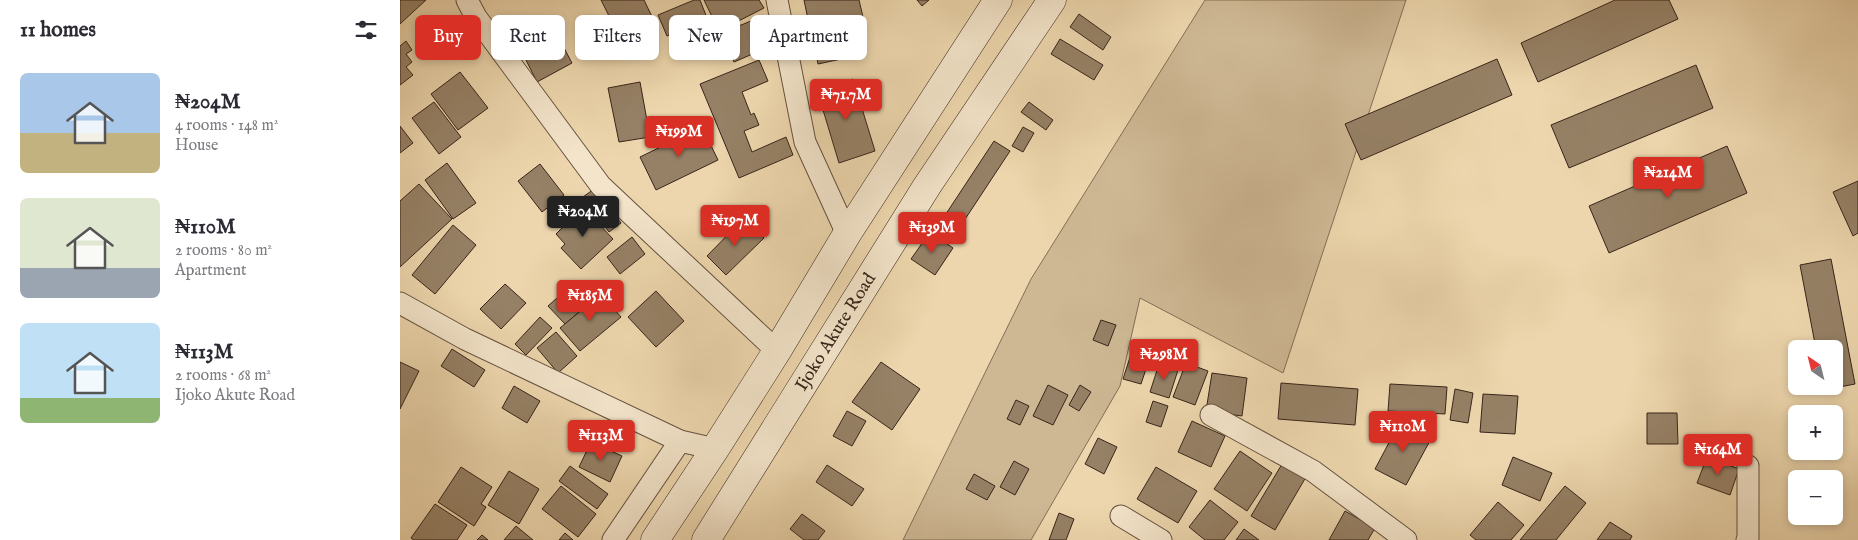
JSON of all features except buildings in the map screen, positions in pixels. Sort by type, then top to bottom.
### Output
[{"type":"main road","points":[[655,540],[715,450],[847,234],[998,0]]},
{"type":"main road","name":"Ijoko Akute Road","points":[[706,540],[927,186],[1052,0]]},
{"type":"street","points":[[467,0],[476,17],[601,186],[777,351]]},
{"type":"street","points":[[777,0],[806,142],[847,234]]},
{"type":"street","points":[[400,303],[465,339],[680,441],[715,450]]},
{"type":"street","points":[[1211,415],[1313,471],[1406,540]]},
{"type":"street","points":[[614,540],[680,441]]},
{"type":"street","points":[[1747,540],[1748,466]]},
{"type":"street","points":[[1121,516],[1161,540]]},
{"type":"shaded area","points":[[1205,0],[1406,0],[1283,373],[1140,298],[1120,386],[1031,540],[903,540],[1031,279]]}]
